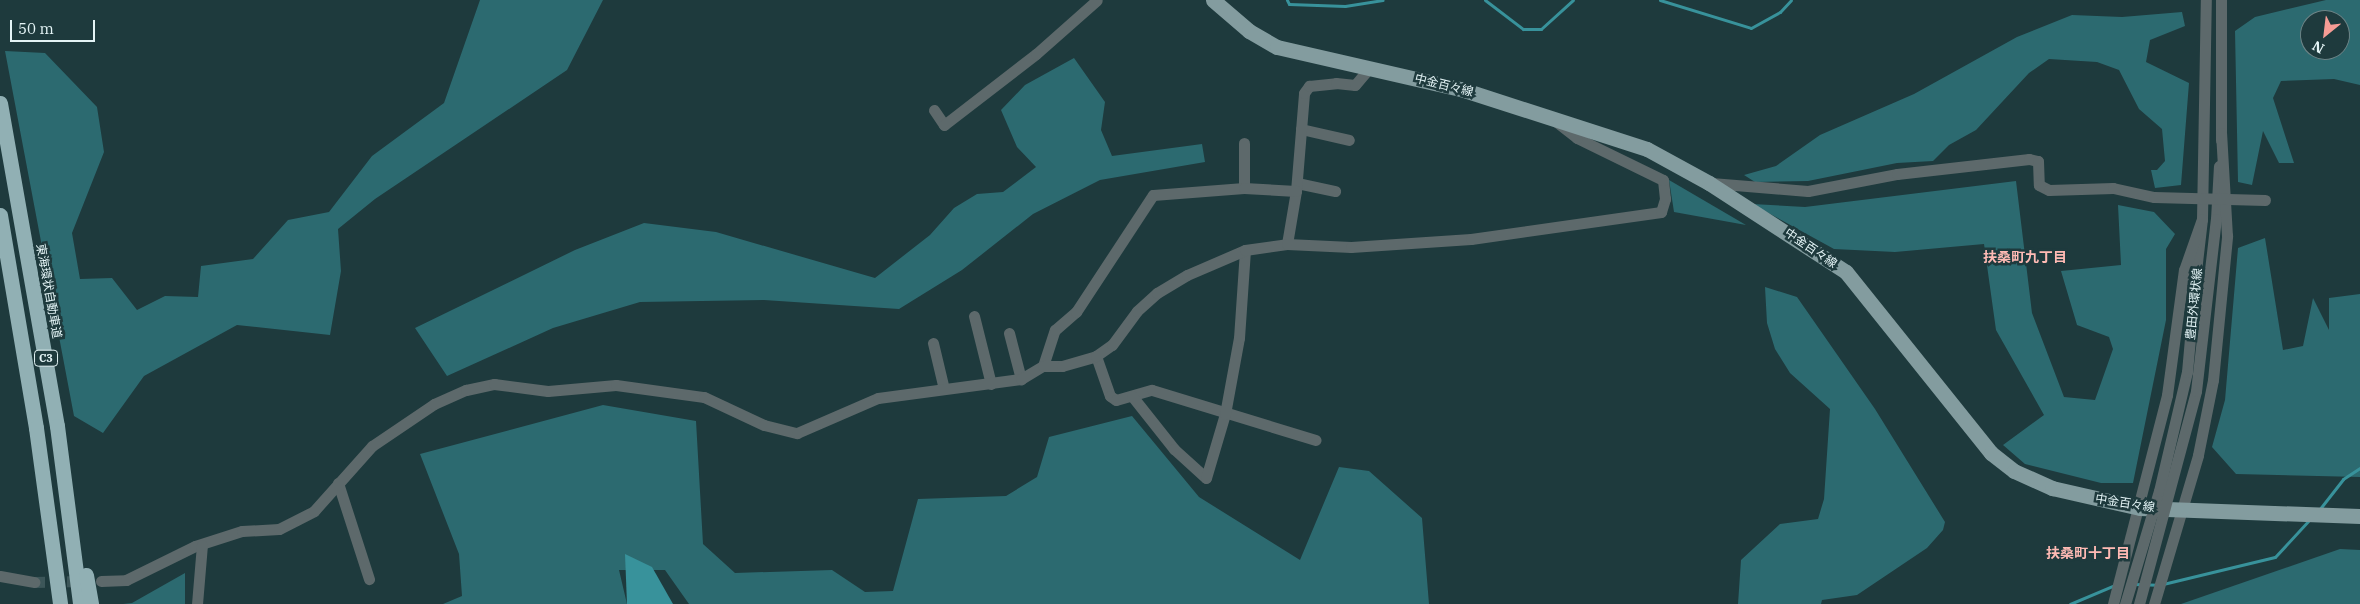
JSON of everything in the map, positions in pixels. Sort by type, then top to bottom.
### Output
[{"type":"highway","name":"東海環状自動車道","points":[[1,108],[57,426],[80,604]]},
{"type":"highway","name":"C3","points":[[0,215],[36,428],[60,604]]},
{"type":"highway","points":[[57,426],[91,604]]},
{"type":"highway","points":[[36,428],[53,604]]},
{"type":"main road","name":"中金百々線","points":[[1213,0],[1249,31],[1277,47],[1461,89],[1647,149],[1709,182],[1846,272],[1991,453],[2014,471],[2052,488],[2140,508],[2360,516]]},
{"type":"street","points":[[934,110],[944,125],[1036,54],[1096,0]]},
{"type":"street","name":"豊田外環状線","points":[[2125,604],[2159,491],[2187,372],[2202,219],[2206,0]]},
{"type":"street","name":"豊田外環状線","points":[[2139,604],[2194,400],[2216,219],[2221,133],[2221,0]]},
{"type":"street","points":[[1287,244],[1296,187],[1304,93],[1309,86],[1336,83],[1354,85],[1370,67]]},
{"type":"street","points":[[101,581],[126,580],[202,544],[242,531],[279,529],[323,504],[372,446],[400,426],[466,390],[494,384],[548,391],[616,385],[704,397],[764,426],[797,433],[878,398],[1021,379],[1043,366],[1062,366],[1096,356],[1112,345],[1137,311],[1157,293],[1203,267],[1245,250],[1287,244],[1352,247],[1471,240],[1661,212],[1665,199],[1663,180],[1577,138],[1550,117]]},
{"type":"street","points":[[1300,130],[1349,140]]},
{"type":"street","points":[[2154,604],[2183,510],[2213,380],[2222,296],[2227,185],[2221,133]]},
{"type":"street","points":[[1244,143],[1244,188]]},
{"type":"street","points":[[1709,182],[1808,191],[1897,174],[2029,159],[2038,161],[2039,185],[2049,190],[2113,188],[2154,196],[2265,200]]},
{"type":"street","points":[[1043,366],[1055,330],[1076,312],[1153,195],[1244,188],[1296,187],[1335,191]]},
{"type":"street","points":[[2113,604],[2140,508],[2167,395],[2184,270],[2202,219]]},
{"type":"street","points":[[1132,396],[1174,449],[1206,478],[1225,414],[1243,314],[1245,250]]},
{"type":"street","points":[[974,316],[992,384]]},
{"type":"street","points":[[1010,333],[1021,379]]},
{"type":"street","points":[[933,343],[944,389]]},
{"type":"street","points":[[1096,356],[1110,396],[1116,400],[1149,390],[1316,440]]},
{"type":"street","points":[[338,484],[369,579]]},
{"type":"street","points":[[197,604],[202,544]]},
{"type":"street","points":[[0,576],[34,582]]},
{"type":"shaded area","points":[[480,0],[603,0],[567,70],[375,199],[338,229],[341,271],[330,335],[237,325],[144,376],[103,433],[74,416],[5,51],[45,53],[97,107],[104,152],[72,233],[80,279],[112,278],[137,310],[165,296],[198,297],[201,266],[253,259],[288,220],[329,212],[372,156],[444,103]]},
{"type":"shaded area","points":[[2326,0],[2360,0],[2360,85],[2334,79],[2281,81],[2273,98],[2294,163],[2279,163],[2263,131],[2252,185],[2238,182],[2235,31],[2255,17]]},
{"type":"shaded area","points":[[2182,12],[2185,26],[2150,40],[2146,62],[2189,83],[2181,185],[2155,188],[2151,170],[2157,170],[2165,161],[2162,129],[2139,109],[2119,70],[2097,62],[2049,59],[2029,73],[1976,130],[1949,145],[1933,161],[1897,163],[1808,181],[1755,182],[1744,175],[1776,166],[1820,135],[1914,94],[2017,37],[2072,15],[2122,17]]},
{"type":"shaded area","points":[[1074,58],[1105,102],[1101,130],[1112,156],[1202,144],[1205,162],[1100,180],[1033,214],[962,270],[899,309],[764,300],[640,302],[553,328],[447,376],[415,328],[575,250],[644,223],[716,232],[875,278],[930,235],[954,208],[977,194],[1003,192],[1036,167],[1017,147],[1001,110],[1025,85]]},
{"type":"shaded area","points":[[1669,180],[1746,225],[1674,212]]},
{"type":"shaded area","points":[[2016,181],[2032,313],[2064,397],[2095,400],[2113,349],[2109,337],[2077,325],[2061,271],[2121,265],[2118,205],[2154,212],[2175,234],[2166,249],[2166,320],[2133,483],[2101,483],[2025,464],[2003,445],[2044,415],[1996,330],[1984,244],[1895,252],[1834,249],[1752,204],[1805,207]]},
{"type":"shaded area","points":[[2265,238],[2283,350],[2303,346],[2313,298],[2329,330],[2329,298],[2360,294],[2360,477],[2236,474],[2212,447],[2225,400],[2238,248]]},
{"type":"shaded area","points":[[1765,287],[1797,297],[1875,409],[1945,522],[1943,530],[1927,548],[1857,595],[1822,600],[1821,604],[1738,604],[1741,560],[1780,524],[1818,519],[1824,499],[1830,409],[1790,373],[1775,349],[1767,323]]},
{"type":"shaded area","points":[[603,405],[696,421],[703,544],[735,573],[832,570],[865,592],[893,591],[918,499],[1006,496],[1037,477],[1049,437],[1132,416],[1199,497],[1300,560],[1339,467],[1369,471],[1422,518],[1429,604],[689,604],[665,570],[619,570],[627,604],[443,604],[462,596],[459,554],[420,454]]},
{"type":"shaded area","points":[[2340,549],[2360,550],[2360,604],[2181,604]]},
{"type":"shaded area","points":[[625,554],[652,567],[673,604],[627,604]]},
{"type":"shaded area","points":[[185,573],[185,604],[123,604],[132,603]]},
{"type":"waterway","points":[[1287,0],[1289,4],[1345,6],[1383,0]]},
{"type":"waterway","points":[[1485,0],[1523,29],[1541,29],[1573,0]]},
{"type":"waterway","points":[[1660,0],[1751,28],[1780,12],[1791,0]]},
{"type":"waterway","points":[[2319,510],[2343,479],[2360,468]]},
{"type":"waterway","points":[[2163,584],[2275,557],[2311,518]]},
{"type":"waterway","points":[[2133,584],[2157,585]]},
{"type":"waterway","points":[[2070,604],[2115,585]]},
{"type":"tunnel","points":[[34,582],[84,581]]},
{"type":"district","name":"扶桑町九丁目","points":[[2025,257]]},
{"type":"district","name":"扶桑町十丁目","points":[[2088,553]]}]
